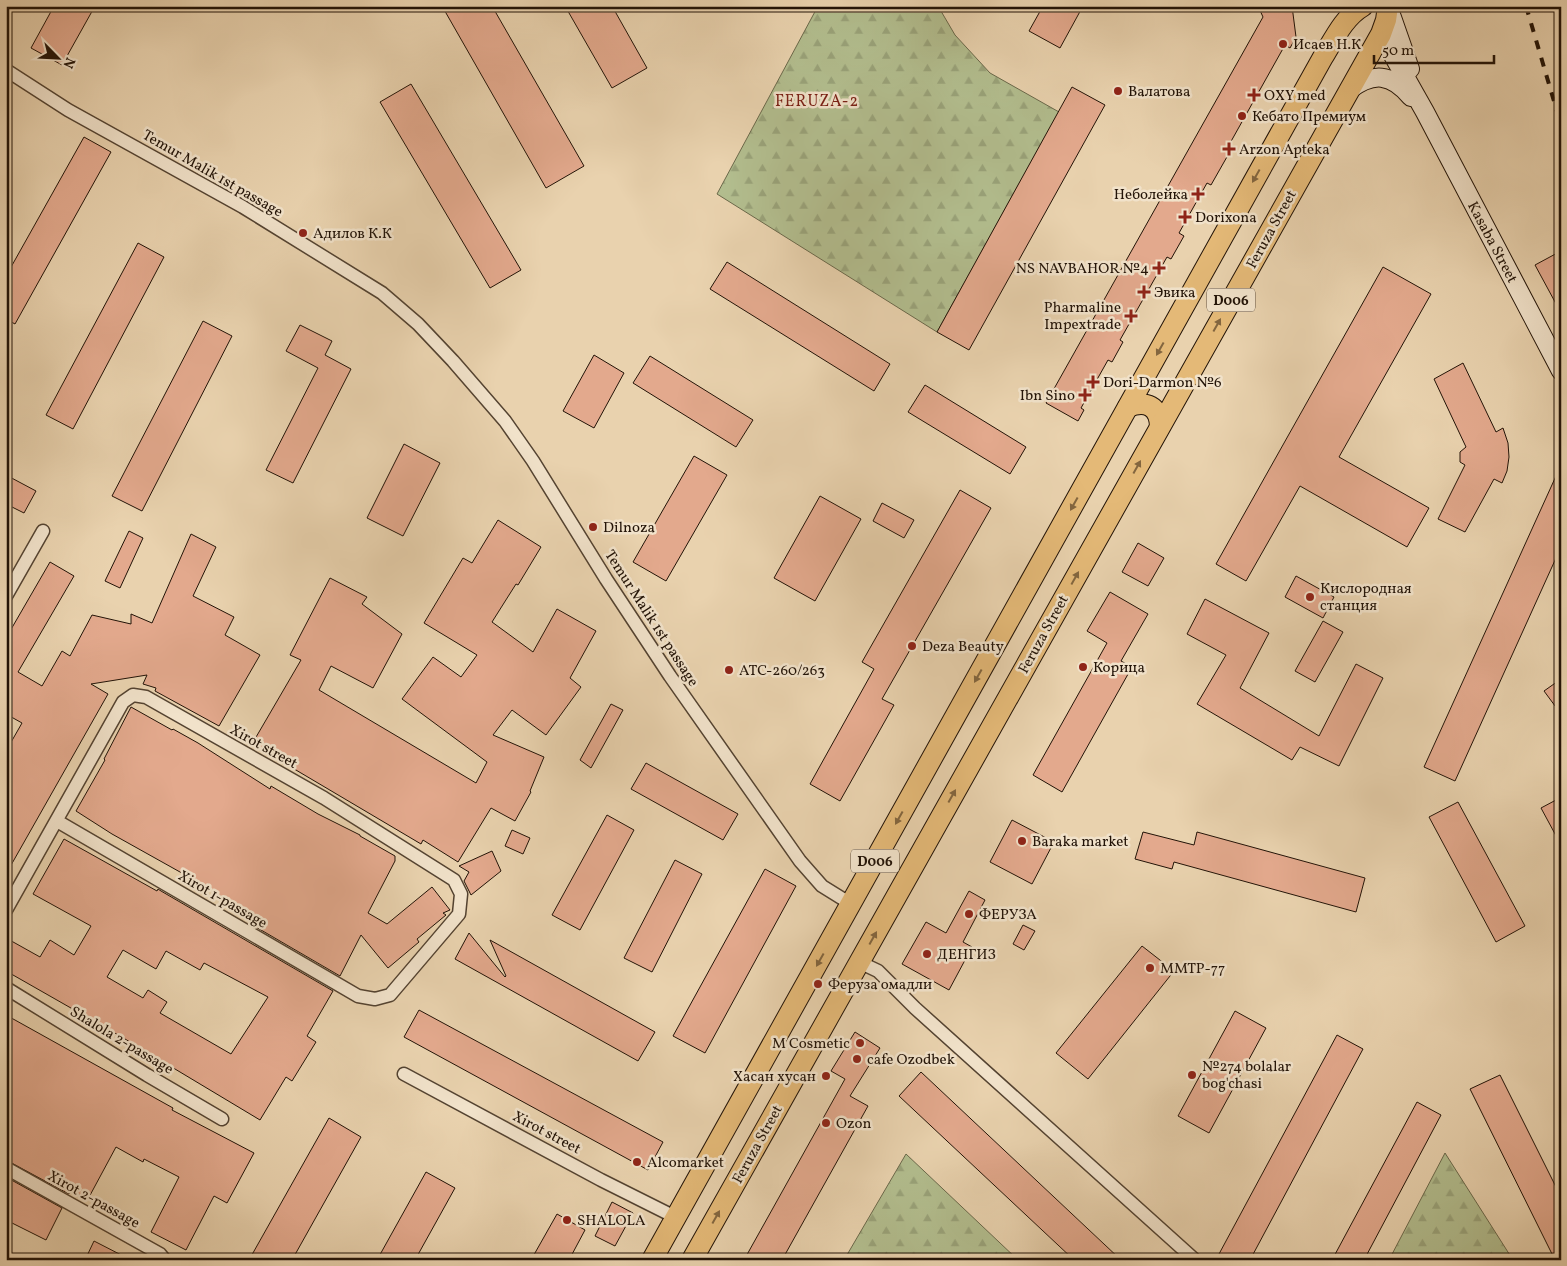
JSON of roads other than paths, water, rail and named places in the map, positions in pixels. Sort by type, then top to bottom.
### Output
[{"type":"main road","name":"D006","points":[[652,1260],[1323,57],[1333,31],[1339,6]]},
{"type":"main road","points":[[1323,57],[1344,23],[1364,6],[1380,34]]},
{"type":"main road","name":"Feruza Street","points":[[692,1260],[1349,90],[1380,34],[1386,20],[1388,6]]},
{"type":"main road","points":[[1128,407],[1140,403],[1150,406],[1158,414],[1160,426]]},
{"type":"street","name":"Kasaba Street","points":[[1388,6],[1425,112]]},
{"type":"street","name":"Kasaba Street","points":[[1380,34],[1425,112],[1561,372]]},
{"type":"street","name":"Temur Malik 1st passage","points":[[6,70],[68,110],[271,224],[382,293],[418,324],[505,421],[533,461],[670,676],[800,861],[822,886],[851,904]]},
{"type":"street","points":[[1349,90],[1359,82],[1370,78],[1389,79],[1407,91],[1425,112]]},
{"type":"street","points":[[6,596],[43,531]]},
{"type":"street","name":"Xirot street","points":[[6,910],[123,702],[133,695],[146,697],[324,798],[454,880],[461,894],[459,914],[390,995],[374,999]]},
{"type":"street","name":"Xirot 1-passage","points":[[57,821],[358,996],[374,999]]},
{"type":"street","points":[[859,962],[878,971],[915,1008],[1195,1260]]},
{"type":"street","name":"Shalola 2-passage","points":[[6,988],[147,1076],[222,1119]]},
{"type":"street","name":"Xirot street","points":[[404,1074],[601,1180],[675,1217]]},
{"type":"street","name":"Xirot 2-passage","points":[[6,1168],[160,1254],[165,1260]]},
{"type":"railway","points":[[1526,6],[1561,125]]},
{"type":"place","name":"Исаев Н.К","points":[[1283,44]]},
{"type":"place","name":"Валатова","points":[[1118,91]]},
{"type":"place","name":"OXY med","points":[[1254,95]]},
{"type":"place","name":"Кебато Премиум","points":[[1242,116]]},
{"type":"place","name":"Arzon Apteka","points":[[1229,149]]},
{"type":"place","name":"Неболейка","points":[[1198,194]]},
{"type":"place","name":"Dorixona","points":[[1185,217]]},
{"type":"place","name":"Адилов К.К","points":[[303,233]]},
{"type":"place","name":"NS NAVBAHOR №4","points":[[1159,268]]},
{"type":"place","name":"Эвика","points":[[1144,292]]},
{"type":"place","name":"Pharmaline Impextrade","points":[[1131,316]]},
{"type":"place","name":"Dori-Darmon №6","points":[[1093,382]]},
{"type":"place","name":"Ibn Sino","points":[[1085,395]]},
{"type":"place","name":"Dilnoza","points":[[593,527]]},
{"type":"place","name":"Кислородная станция","points":[[1310,597]]},
{"type":"place","name":"Deza Beauty","points":[[912,646]]},
{"type":"place","name":"Корица","points":[[1083,667]]},
{"type":"place","name":"АТС-260/263","points":[[729,670]]},
{"type":"place","name":"Baraka market","points":[[1022,841]]},
{"type":"place","name":"ФЕРУЗА","points":[[969,914]]},
{"type":"place","name":"ДЕНГИЗ","points":[[927,954]]},
{"type":"place","name":"MMTP-77","points":[[1150,968]]},
{"type":"place","name":"Феруза омадли","points":[[818,984]]},
{"type":"place","name":"M Cosmetic","points":[[860,1043]]},
{"type":"place","name":"cafe Ozodbek","points":[[857,1059]]},
{"type":"place","name":"№274 bolalar bog'chasi","points":[[1192,1075]]},
{"type":"place","name":"Хасан хусан","points":[[826,1076]]},
{"type":"place","name":"Ozon","points":[[826,1123]]},
{"type":"place","name":"Alcomarket","points":[[637,1162]]},
{"type":"place","name":"SHALOLA","points":[[567,1220]]},
{"type":"district","name":"FERUZA-2","points":[[817,100]]}]
